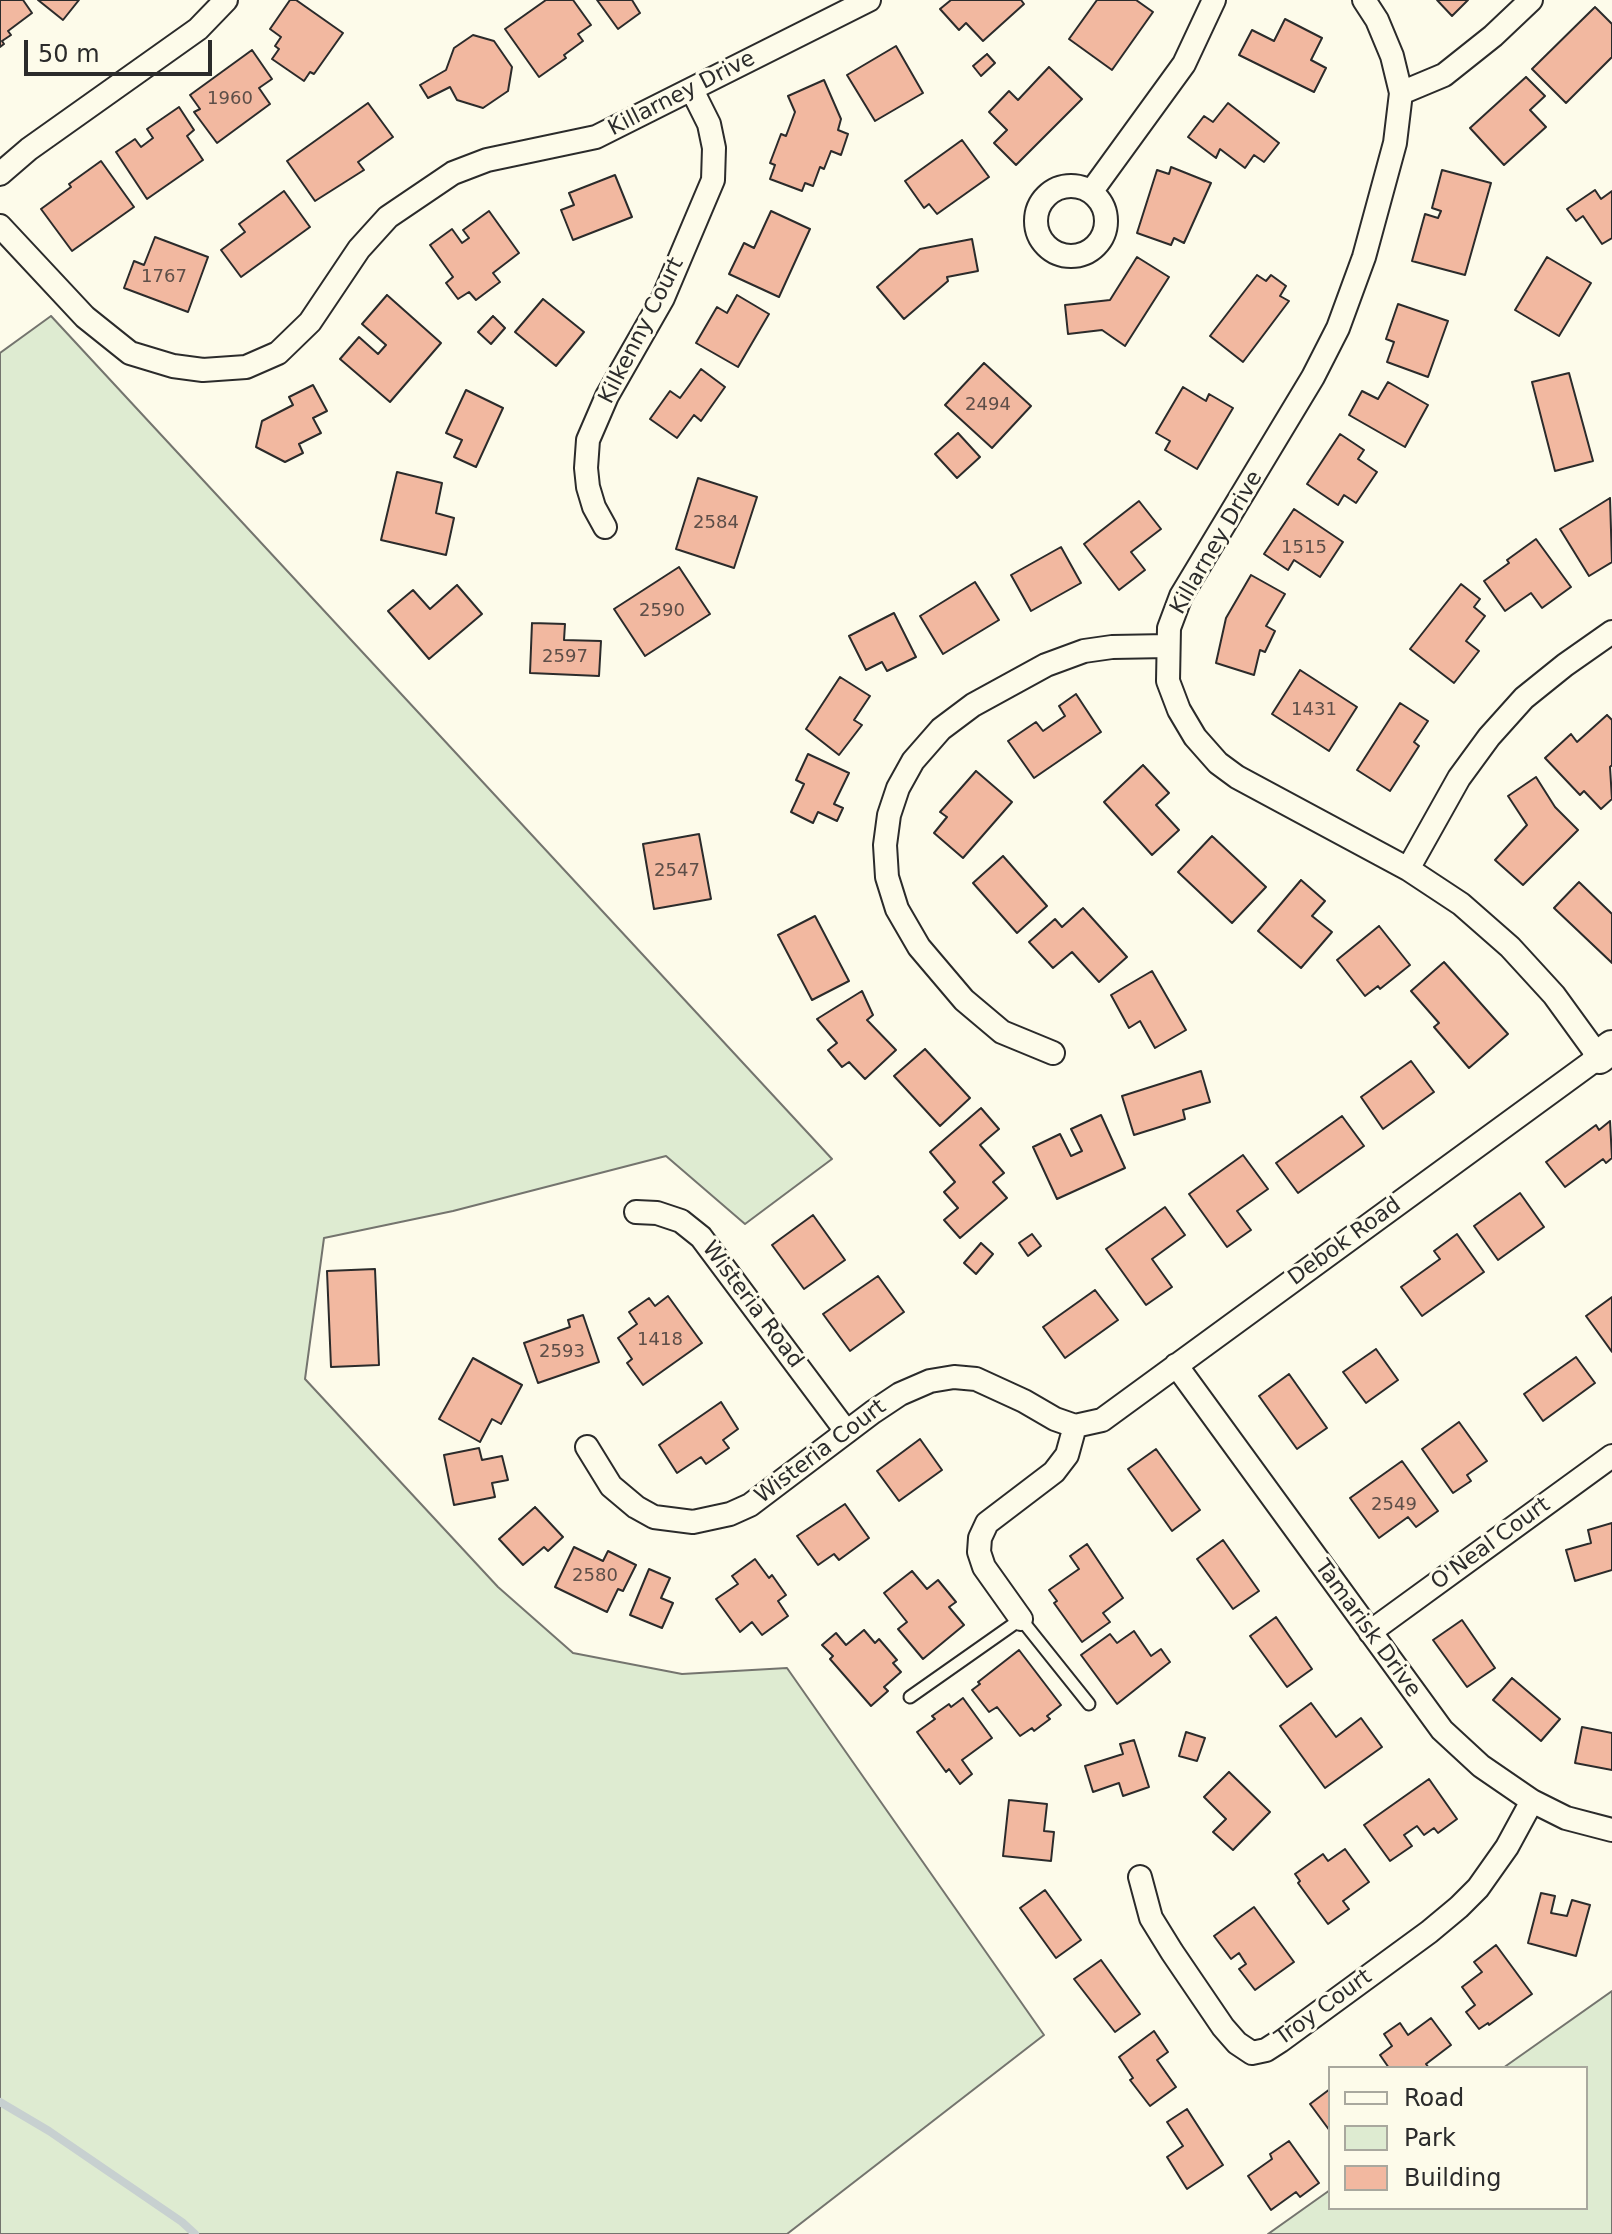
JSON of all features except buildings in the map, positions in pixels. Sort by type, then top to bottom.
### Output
[{"type":"street","points":[[0,174],[29,149],[198,29],[226,0]]},
{"type":"street","name":"Killarney Drive","points":[[0,226],[85,317],[130,353],[173,366],[203,370],[246,367],[278,353],[310,322],[359,249],[388,217],[450,175],[487,160],[596,137],[869,0]]},
{"type":"street","points":[[1091,192],[1184,64],[1214,0]]},
{"type":"street","name":"Killarney Drive","points":[[1364,0],[1377,20],[1392,56],[1401,93],[1395,143],[1364,257],[1338,328],[1286,424],[1181,596],[1169,628],[1168,681],[1179,710],[1195,737],[1218,763],[1237,777],[1408,869],[1461,904],[1510,947],[1606,1052]]},
{"type":"street","points":[[1401,93],[1444,75],[1493,36],[1531,0]]},
{"type":"street","name":"Kilkenny Court","points":[[605,527],[588,487],[588,440],[607,396],[663,298],[713,180],[714,148],[709,124],[692,90]]},
{"type":"street","points":[[1408,869],[1459,778],[1489,737],[1524,698],[1612,632]]},
{"type":"street","points":[[1053,1053],[1002,1032],[964,1000],[919,947],[897,909],[887,877],[885,845],[889,815],[898,788],[913,761],[941,729],[973,705],[1046,665],[1084,651],[1168,646]]},
{"type":"street","name":"Debok Road","points":[[1075,1426],[1102,1420],[1606,1052]]},
{"type":"street","name":"Wisteria Road","points":[[636,1212],[657,1213],[681,1221],[701,1237],[846,1431]]},
{"type":"street","name":"Tamarisk Drive","points":[[1176,1365],[1442,1730],[1481,1766],[1532,1801],[1566,1818],[1612,1830]]},
{"type":"street","name":"Wisteria Court","points":[[587,1447],[611,1486],[636,1507],[654,1517],[693,1522],[730,1514],[750,1505],[846,1431],[900,1394],[930,1381],[954,1377],[976,1379],[1075,1426]]},
{"type":"street","points":[[1021,1619],[984,1567],[979,1552],[980,1538],[987,1523],[1054,1472],[1067,1455],[1075,1426]]},
{"type":"street","name":"O'Neal Court","points":[[1370,1632],[1612,1456]]},
{"type":"street","name":"Troy Court","points":[[1140,1877],[1151,1918],[1172,1952],[1223,2027],[1237,2043],[1252,2053],[1266,2050],[1280,2041],[1459,1907],[1478,1888],[1507,1847],[1532,1801]]},
{"type":"lane","points":[[910,1697],[1021,1619],[1089,1704]]},
{"type":"green space","points":[[51,316],[832,1159],[745,1224],[666,1156],[453,1211],[324,1238],[305,1379],[498,1587],[573,1653],[682,1674],[787,1668],[1044,2035],[787,2234],[0,2234],[0,353]]},
{"type":"green space","points":[[1612,1991],[1612,2234],[1268,2234],[1328,2191],[1328,2210],[1588,2210],[1588,2066],[1506,2066]]},
{"type":"waterway","points":[[0,2102],[49,2131],[195,2234]]}]
